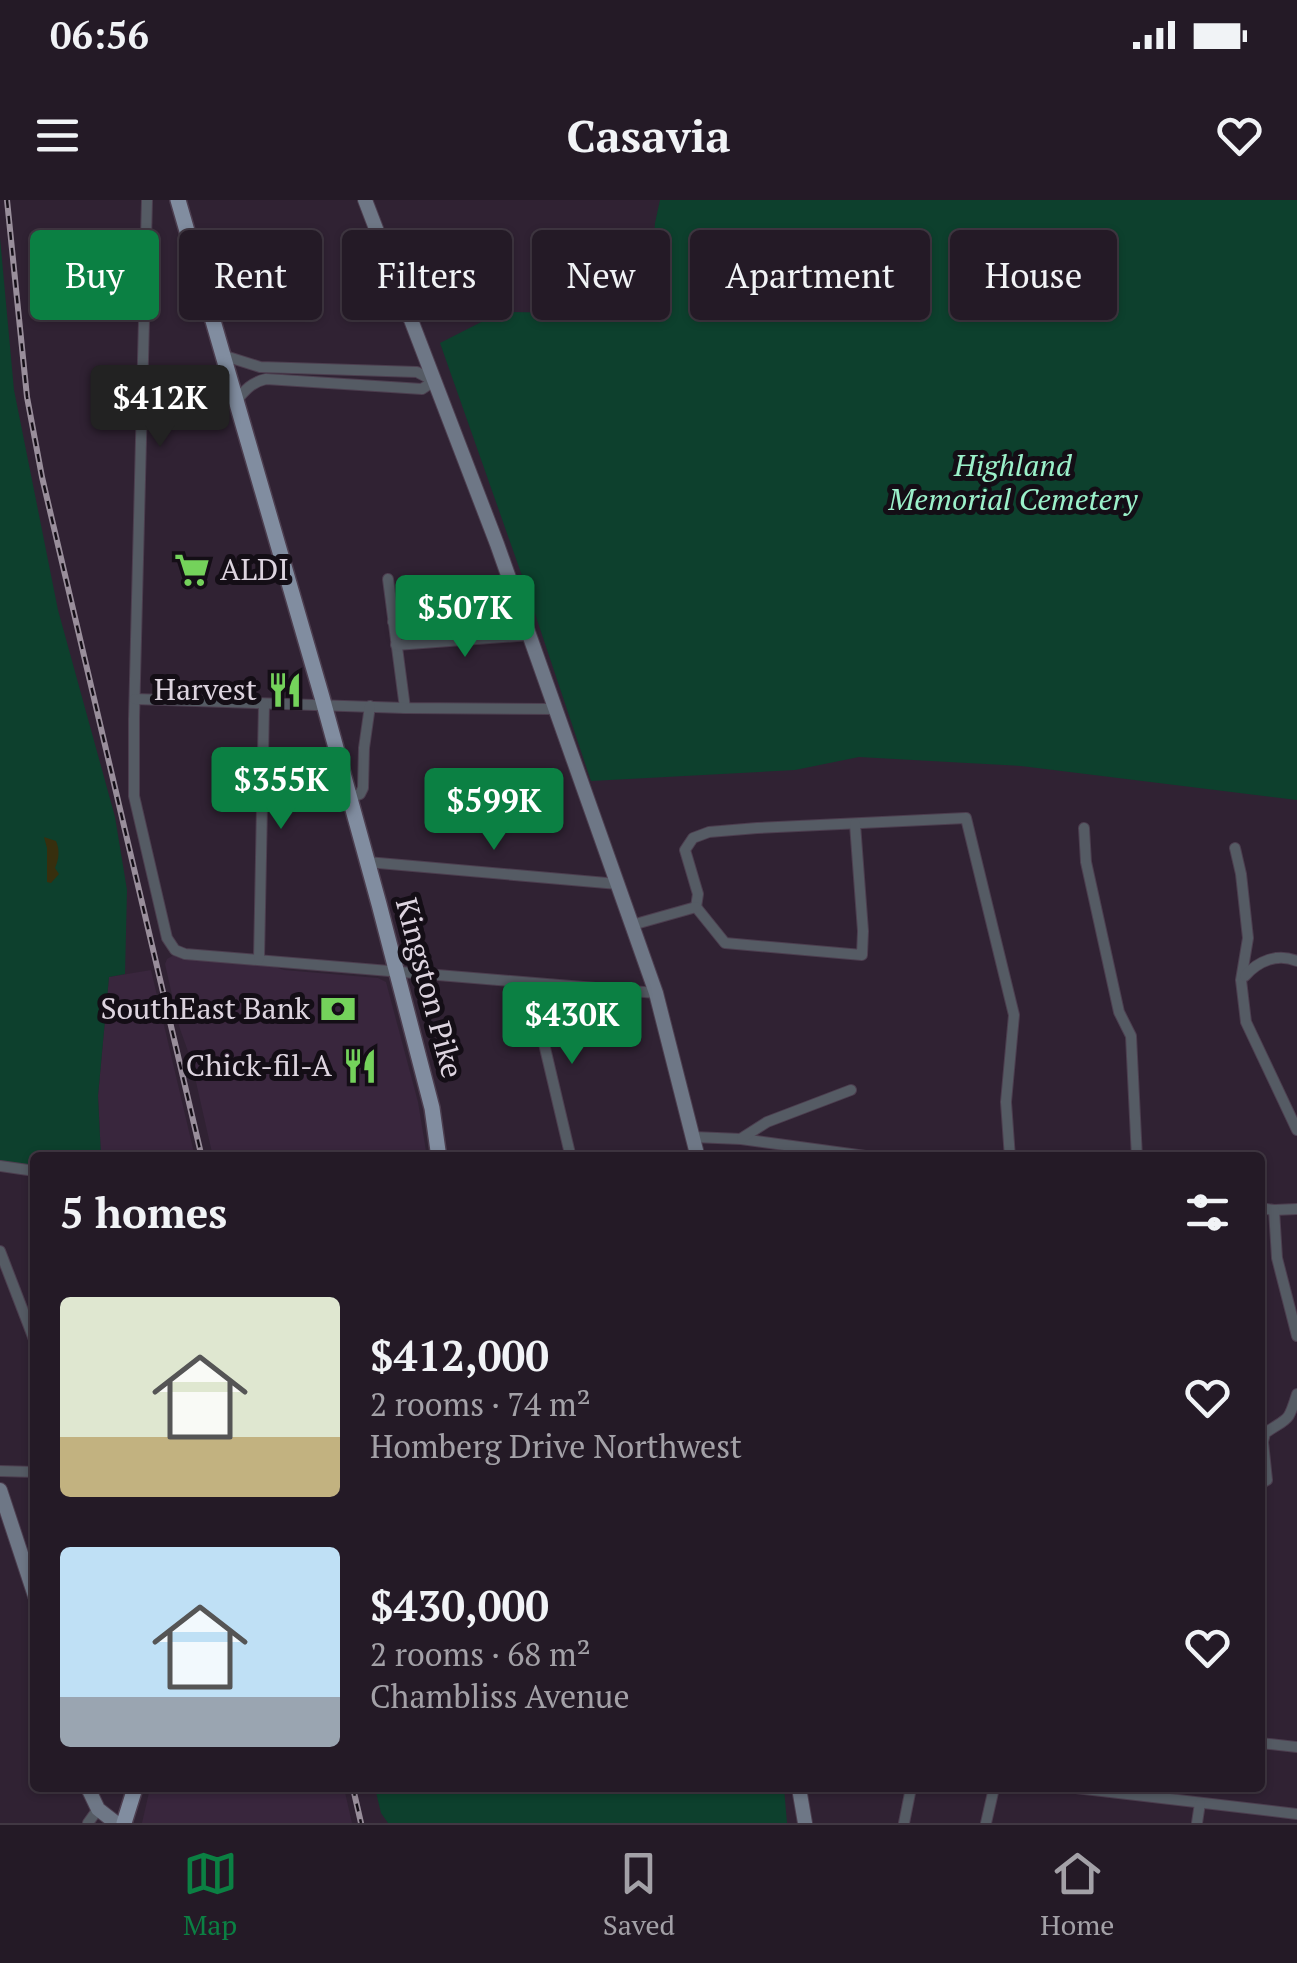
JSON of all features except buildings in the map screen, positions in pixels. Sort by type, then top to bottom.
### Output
[{"type":"main road","name":"Kingston Pike","points":[[178,200],[324,704],[432,1108],[438,1152]]},
{"type":"main road","points":[[124,1823],[134,1792]]},
{"type":"street","points":[[146,200],[134,796],[167,938],[175,950],[185,954],[656,994]]},
{"type":"street","points":[[365,200],[530,636],[632,924],[656,994],[697,1152]]},
{"type":"street","points":[[222,355],[260,367],[417,372],[434,381]]},
{"type":"street","points":[[235,401],[248,387],[266,379],[422,389],[434,381]]},
{"type":"street","points":[[388,579],[405,708]]},
{"type":"street","points":[[394,622],[454,622],[486,626],[514,636]]},
{"type":"street","points":[[396,644],[530,636]]},
{"type":"street","points":[[135,699],[556,710]]},
{"type":"street","points":[[259,960],[264,704]]},
{"type":"street","points":[[349,798],[360,794],[363,788],[370,706]]},
{"type":"street","points":[[855,824],[862,956],[725,943],[696,907],[698,894],[685,850],[693,838],[709,832],[756,828],[966,818],[1014,1015],[1006,1102],[1010,1152]]},
{"type":"street","points":[[1084,828],[1086,862],[1119,1012],[1131,1036],[1138,1152]]},
{"type":"street","points":[[1234,848],[1248,938],[1242,980],[1246,1022],[1297,1130]]},
{"type":"street","points":[[367,862],[618,884]]},
{"type":"street","points":[[632,924],[696,907]]},
{"type":"street","points":[[1242,980],[1262,960],[1288,957],[1297,961]]},
{"type":"street","points":[[533,983],[570,1152]]},
{"type":"street","points":[[741,1139],[766,1122],[850,1090]]},
{"type":"street","points":[[693,1137],[741,1139],[836,1152]]},
{"type":"street","points":[[0,1166],[30,1170]]},
{"type":"street","points":[[1265,1209],[1297,1208]]},
{"type":"street","points":[[1274,1210],[1278,1258],[1297,1336]]},
{"type":"street","points":[[0,1251],[30,1329]]},
{"type":"street","points":[[1265,1433],[1290,1416],[1297,1394]]},
{"type":"street","points":[[0,1471],[30,1472]]},
{"type":"street","points":[[1,1496],[30,1581]]},
{"type":"street","points":[[1265,1743],[1297,1746]]},
{"type":"street","points":[[89,1792],[98,1809],[116,1823]]},
{"type":"street","points":[[800,1792],[804,1823]]},
{"type":"street","points":[[904,1823],[911,1792]]},
{"type":"street","points":[[986,1823],[993,1792]]},
{"type":"street","points":[[1109,1792],[1297,1814]]},
{"type":"street","points":[[1197,1823],[1200,1803]]},
{"type":"street","points":[[88,1823],[98,1809]]},
{"type":"shaded area","points":[[174,955],[386,982],[418,1102],[426,1152],[212,1152],[191,1060],[179,1026],[167,959]]},
{"type":"shaded area","points":[[151,970],[194,1152],[101,1152],[98,1096],[109,977]]},
{"type":"shaded area","points":[[149,1792],[345,1792],[352,1823],[142,1823]]},
{"type":"green space","name":"Highland Memorial Cemetery","points":[[660,200],[1297,200],[1297,800],[1021,766],[859,757],[795,770],[591,781],[440,343],[485,320],[512,320],[512,312],[532,312],[532,320],[670,320],[670,230],[654,230]]},
{"type":"green space","points":[[0,238],[14,390],[58,610],[115,817],[127,890],[125,974],[109,977],[98,1096],[101,1152],[30,1152],[30,1166],[0,1161]]},
{"type":"green space","points":[[376,1792],[784,1792],[787,1823],[388,1823]]},
{"type":"sand","points":[[44,837],[56,841],[58,848],[55,868],[59,874],[51,883],[47,882]]},
{"type":"railway","points":[[7,200],[27,397],[42,477],[201,1152]]},
{"type":"railway","points":[[354,1792],[361,1823]]},
{"type":"place","name":"ALDI","points":[[192,570]]},
{"type":"place","name":"Harvest","points":[[285,690]]},
{"type":"place","name":"SouthEast Bank","points":[[338,1009]]},
{"type":"place","name":"Chick-fil-A","points":[[360,1066]]}]
